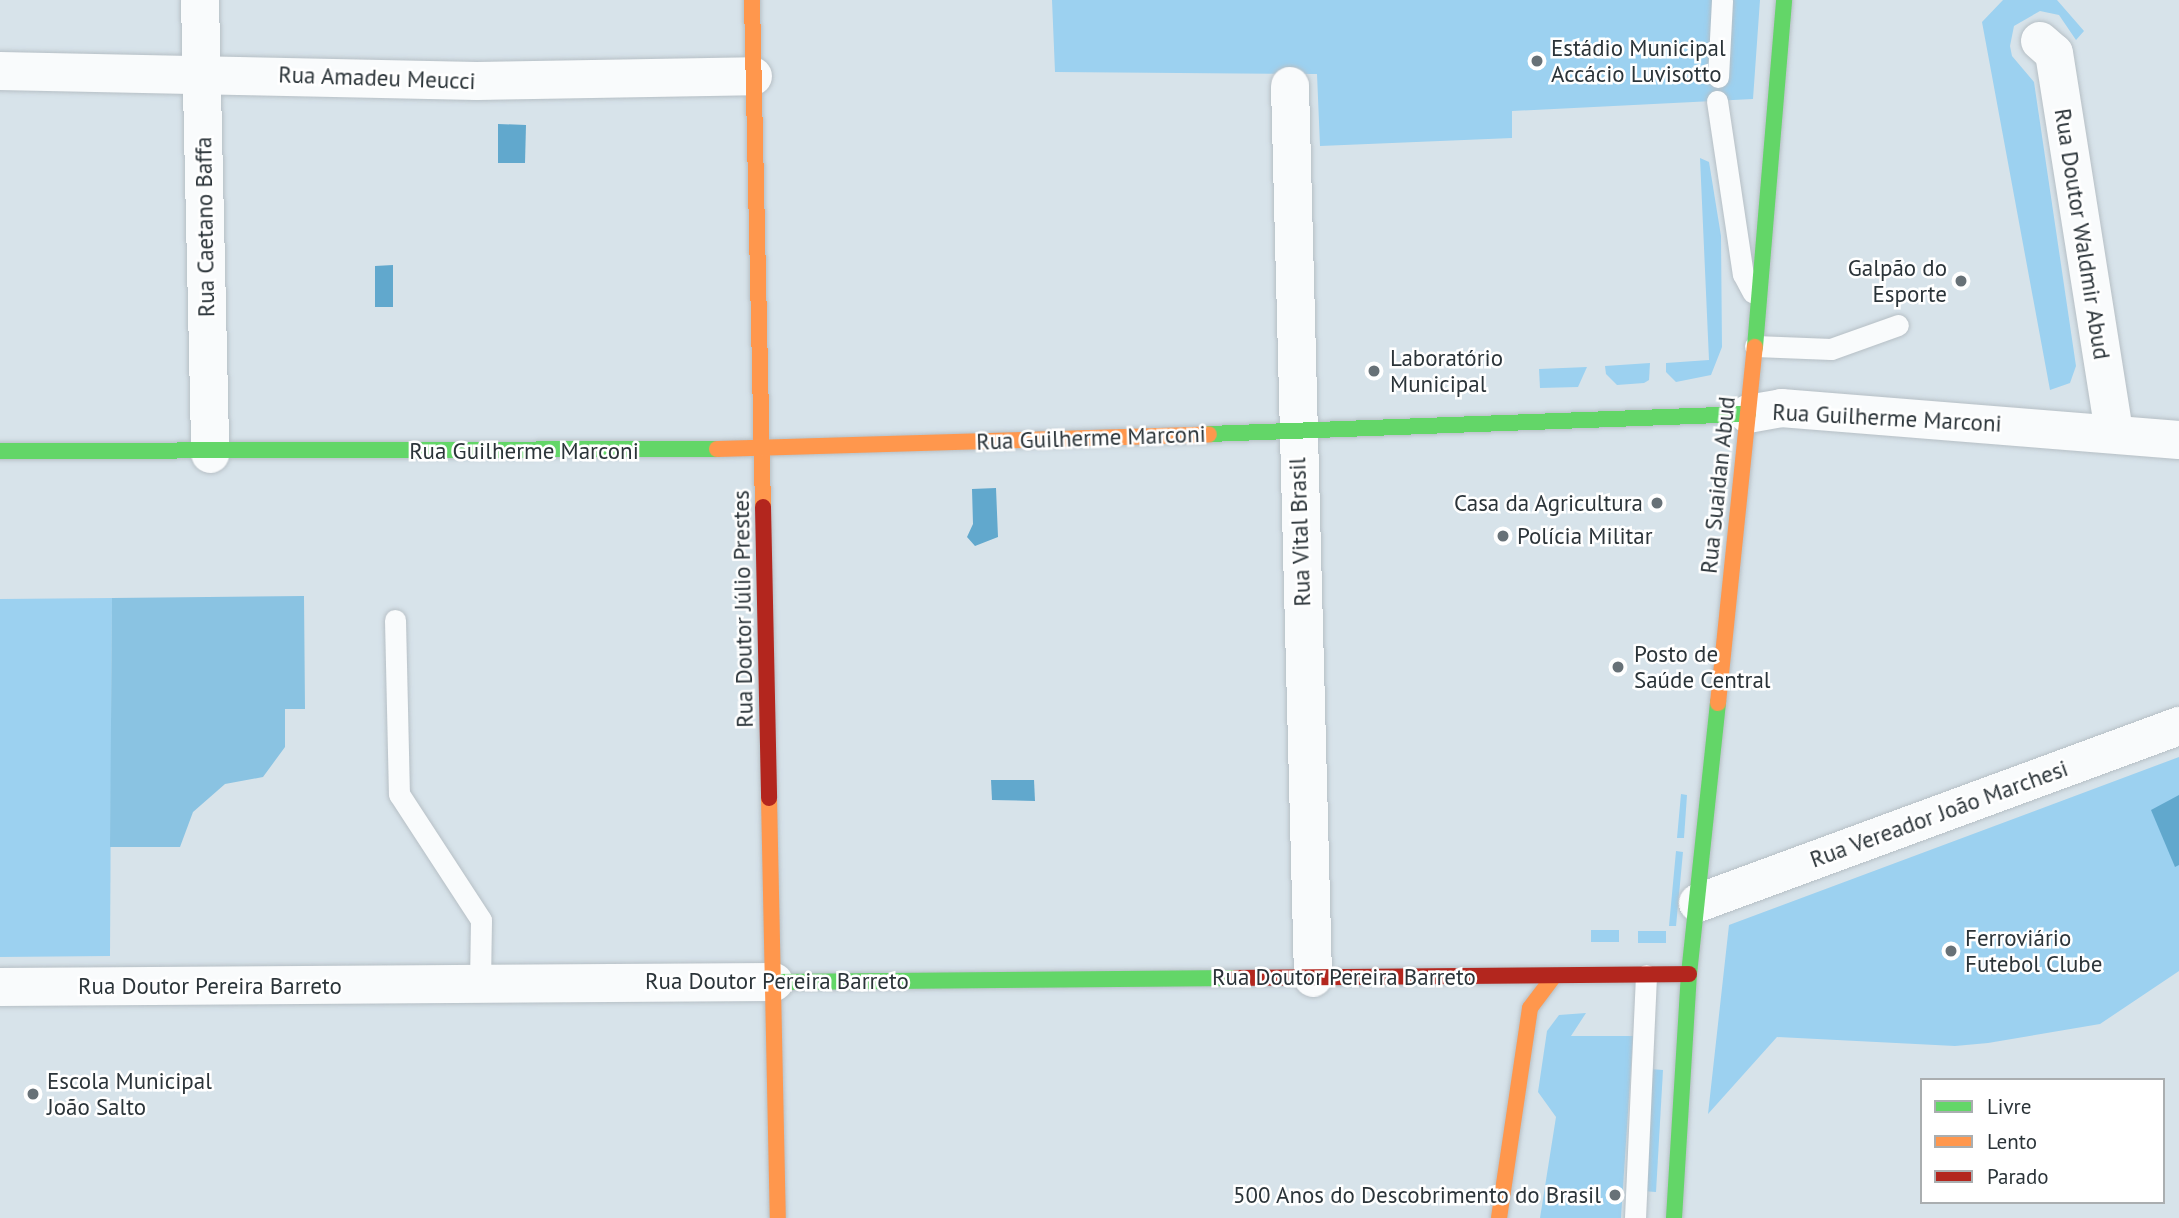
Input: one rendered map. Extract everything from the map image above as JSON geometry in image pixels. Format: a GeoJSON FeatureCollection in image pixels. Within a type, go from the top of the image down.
{"type":"FeatureCollection","features":[{"type":"Feature","properties":{"kind":"street","name":"Rua Caetano Baffa"},"geometry":{"type":"LineString","coordinates":[[200,0],[210,454]]}},
{"type":"Feature","properties":{"kind":"street","name":"Rua Doutor Júlio Prestes"},"geometry":{"type":"LineString","coordinates":[[752,0],[778,1218]]}},
{"type":"Feature","properties":{"kind":"street","name":"Rua Suaidan Abud"},"geometry":{"type":"LineString","coordinates":[[1674,1218],[1689,974],[1759,304],[1784,0]]}},
{"type":"Feature","properties":{"kind":"street","name":"Rua Doutor Waldmir Abud"},"geometry":{"type":"LineString","coordinates":[[2040,41],[2054,53],[2099,431]]}},
{"type":"Feature","properties":{"kind":"street","name":"Rua Amadeu Meucci"},"geometry":{"type":"LineString","coordinates":[[0,71],[202,73],[477,81],[754,76]]}},
{"type":"Feature","properties":{"kind":"street","name":"Rua Vital Brasil"},"geometry":{"type":"LineString","coordinates":[[1290,86],[1313,978]]}},
{"type":"Feature","properties":{"kind":"street","name":"Rua Guilherme Marconi"},"geometry":{"type":"LineString","coordinates":[[0,451],[210,454],[762,449],[1748,414],[1781,408],[2099,431],[2179,440]]}},
{"type":"Feature","properties":{"kind":"street","name":"Rua Vereador João Marchesi"},"geometry":{"type":"LineString","coordinates":[[1698,903],[2179,726]]}},
{"type":"Feature","properties":{"kind":"street","name":"Rua Doutor Pereira Barreto"},"geometry":{"type":"LineString","coordinates":[[0,987],[1689,974]]}},
{"type":"Feature","properties":{"kind":"street"},"geometry":{"type":"LineString","coordinates":[[1499,1218],[1530,1008],[1553,975]]}},
{"type":"Feature","properties":{"kind":"street"},"geometry":{"type":"LineString","coordinates":[[1505,976],[1522,990],[1530,1008]]}},
{"type":"Feature","properties":{"kind":"lane"},"geometry":{"type":"LineString","coordinates":[[1718,77],[1722,0]]}},
{"type":"Feature","properties":{"kind":"lane"},"geometry":{"type":"LineString","coordinates":[[1717,101],[1743,274],[1759,304]]}},
{"type":"Feature","properties":{"kind":"lane"},"geometry":{"type":"LineString","coordinates":[[1755,345],[1831,349],[1899,325]]}},
{"type":"Feature","properties":{"kind":"lane"},"geometry":{"type":"LineString","coordinates":[[395,620],[399,794],[481,920],[480,983]]}},
{"type":"Feature","properties":{"kind":"lane"},"geometry":{"type":"LineString","coordinates":[[1634,1218],[1646,975]]}},
{"type":"Feature","properties":{"kind":"shaded area","name":"Estádio Municipal Accácio Luvisotto"},"geometry":{"type":"Polygon","coordinates":[[[1052,0],[1760,0],[1753,99],[1512,111],[1512,138],[1320,146],[1317,74],[1055,72],[1052,0]]]}},
{"type":"Feature","properties":{"kind":"shaded area"},"geometry":{"type":"Polygon","coordinates":[[[2003,0],[2057,0],[2084,31],[2076,40],[2059,15],[2040,11],[2014,26],[2010,46],[2012,56],[2034,82],[2076,366],[2070,383],[2050,390],[1982,22],[2003,0]]]}},
{"type":"Feature","properties":{"kind":"shaded area"},"geometry":{"type":"Polygon","coordinates":[[[498,124],[526,125],[525,163],[498,163],[498,124]]]}},
{"type":"Feature","properties":{"kind":"shaded area"},"geometry":{"type":"Polygon","coordinates":[[[1700,158],[1709,162],[1721,236],[1722,347],[1711,375],[1676,382],[1666,372],[1666,363],[1709,360],[1700,158]]]}},
{"type":"Feature","properties":{"kind":"shaded area"},"geometry":{"type":"Polygon","coordinates":[[[393,265],[393,307],[375,307],[375,266],[393,265]]]}},
{"type":"Feature","properties":{"kind":"shaded area"},"geometry":{"type":"Polygon","coordinates":[[[1650,363],[1649,380],[1644,383],[1617,385],[1606,374],[1605,366],[1650,363]]]}},
{"type":"Feature","properties":{"kind":"shaded area"},"geometry":{"type":"Polygon","coordinates":[[[1587,367],[1578,387],[1540,388],[1539,369],[1587,367]]]}},
{"type":"Feature","properties":{"kind":"shaded area"},"geometry":{"type":"Polygon","coordinates":[[[996,488],[998,537],[975,546],[967,537],[973,524],[972,489],[996,488]]]}},
{"type":"Feature","properties":{"kind":"shaded area"},"geometry":{"type":"Polygon","coordinates":[[[304,596],[305,709],[285,709],[285,747],[263,777],[225,784],[193,812],[180,847],[110,847],[112,598],[304,596]]]}},
{"type":"Feature","properties":{"kind":"shaded area"},"geometry":{"type":"Polygon","coordinates":[[[112,598],[110,956],[0,957],[0,599],[112,598]]]}},
{"type":"Feature","properties":{"kind":"shaded area","name":"Ferroviário Futebol Clube"},"geometry":{"type":"Polygon","coordinates":[[[2179,757],[2179,971],[2100,1024],[1988,1043],[1955,1046],[1777,1037],[1708,1114],[1729,925],[2179,757]]]}},
{"type":"Feature","properties":{"kind":"shaded area"},"geometry":{"type":"Polygon","coordinates":[[[991,780],[1034,780],[1035,801],[992,800],[991,780]]]}},
{"type":"Feature","properties":{"kind":"shaded area"},"geometry":{"type":"Polygon","coordinates":[[[1681,794],[1687,795],[1684,838],[1677,838],[1681,794]]]}},
{"type":"Feature","properties":{"kind":"shaded area"},"geometry":{"type":"Polygon","coordinates":[[[2179,795],[2179,865],[2175,867],[2151,810],[2179,795]]]}},
{"type":"Feature","properties":{"kind":"shaded area"},"geometry":{"type":"Polygon","coordinates":[[[1676,851],[1683,852],[1676,926],[1669,926],[1676,851]]]}},
{"type":"Feature","properties":{"kind":"shaded area"},"geometry":{"type":"Polygon","coordinates":[[[1591,930],[1619,930],[1619,942],[1591,942],[1591,930]]]}},
{"type":"Feature","properties":{"kind":"shaded area"},"geometry":{"type":"Polygon","coordinates":[[[1638,931],[1666,931],[1666,943],[1638,943],[1638,931]]]}},
{"type":"Feature","properties":{"kind":"shaded area"},"geometry":{"type":"Polygon","coordinates":[[[1586,1013],[1571,1036],[1633,1036],[1621,1218],[1540,1218],[1556,1117],[1538,1092],[1547,1031],[1559,1015],[1586,1013]]]}},
{"type":"Feature","properties":{"kind":"shaded area"},"geometry":{"type":"Polygon","coordinates":[[[1650,1069],[1663,1070],[1656,1192],[1642,1191],[1650,1069]]]}},
{"type":"Feature","properties":{"kind":"traffic: fast"},"geometry":{"type":"LineString","coordinates":[[1755,347],[1784,0]]}},
{"type":"Feature","properties":{"kind":"traffic: fast"},"geometry":{"type":"LineString","coordinates":[[1209,434],[1748,414]]}},
{"type":"Feature","properties":{"kind":"traffic: fast"},"geometry":{"type":"LineString","coordinates":[[0,451],[717,449]]}},
{"type":"Feature","properties":{"kind":"traffic: fast"},"geometry":{"type":"LineString","coordinates":[[1674,1218],[1689,974],[1718,703]]}},
{"type":"Feature","properties":{"kind":"traffic: fast"},"geometry":{"type":"LineString","coordinates":[[774,982],[1236,978]]}},
{"type":"Feature","properties":{"kind":"traffic: slow"},"geometry":{"type":"LineString","coordinates":[[752,0],[763,507]]}},
{"type":"Feature","properties":{"kind":"traffic: slow"},"geometry":{"type":"LineString","coordinates":[[1718,703],[1755,347]]}},
{"type":"Feature","properties":{"kind":"traffic: slow"},"geometry":{"type":"LineString","coordinates":[[717,449],[1209,434]]}},
{"type":"Feature","properties":{"kind":"traffic: slow"},"geometry":{"type":"LineString","coordinates":[[769,798],[778,1218]]}},
{"type":"Feature","properties":{"kind":"traffic: slow"},"geometry":{"type":"LineString","coordinates":[[1499,1218],[1530,1008],[1554,976]]}},
{"type":"Feature","properties":{"kind":"traffic: jam"},"geometry":{"type":"LineString","coordinates":[[763,507],[769,798]]}},
{"type":"Feature","properties":{"kind":"traffic: jam"},"geometry":{"type":"LineString","coordinates":[[1236,978],[1689,974]]}},
{"type":"Feature","properties":{"kind":"place","name":"Estádio Municipal Accácio Luvisotto"},"geometry":{"type":"Point","coordinates":[1537,61]}},
{"type":"Feature","properties":{"kind":"place","name":"Galpão do Esporte"},"geometry":{"type":"Point","coordinates":[1961,281]}},
{"type":"Feature","properties":{"kind":"place","name":"Laboratório Municipal"},"geometry":{"type":"Point","coordinates":[1374,371]}},
{"type":"Feature","properties":{"kind":"place","name":"Casa da Agricultura"},"geometry":{"type":"Point","coordinates":[1657,503]}},
{"type":"Feature","properties":{"kind":"place","name":"Polícia Militar"},"geometry":{"type":"Point","coordinates":[1503,536]}},
{"type":"Feature","properties":{"kind":"place","name":"Posto de Saúde Central"},"geometry":{"type":"Point","coordinates":[1618,667]}},
{"type":"Feature","properties":{"kind":"place","name":"Ferroviário Futebol Clube"},"geometry":{"type":"Point","coordinates":[1951,951]}},
{"type":"Feature","properties":{"kind":"place","name":"Escola Municipal João Salto"},"geometry":{"type":"Point","coordinates":[33,1094]}},
{"type":"Feature","properties":{"kind":"place","name":"500 Anos do Descobrimento do Brasil"},"geometry":{"type":"Point","coordinates":[1615,1195]}}]}
